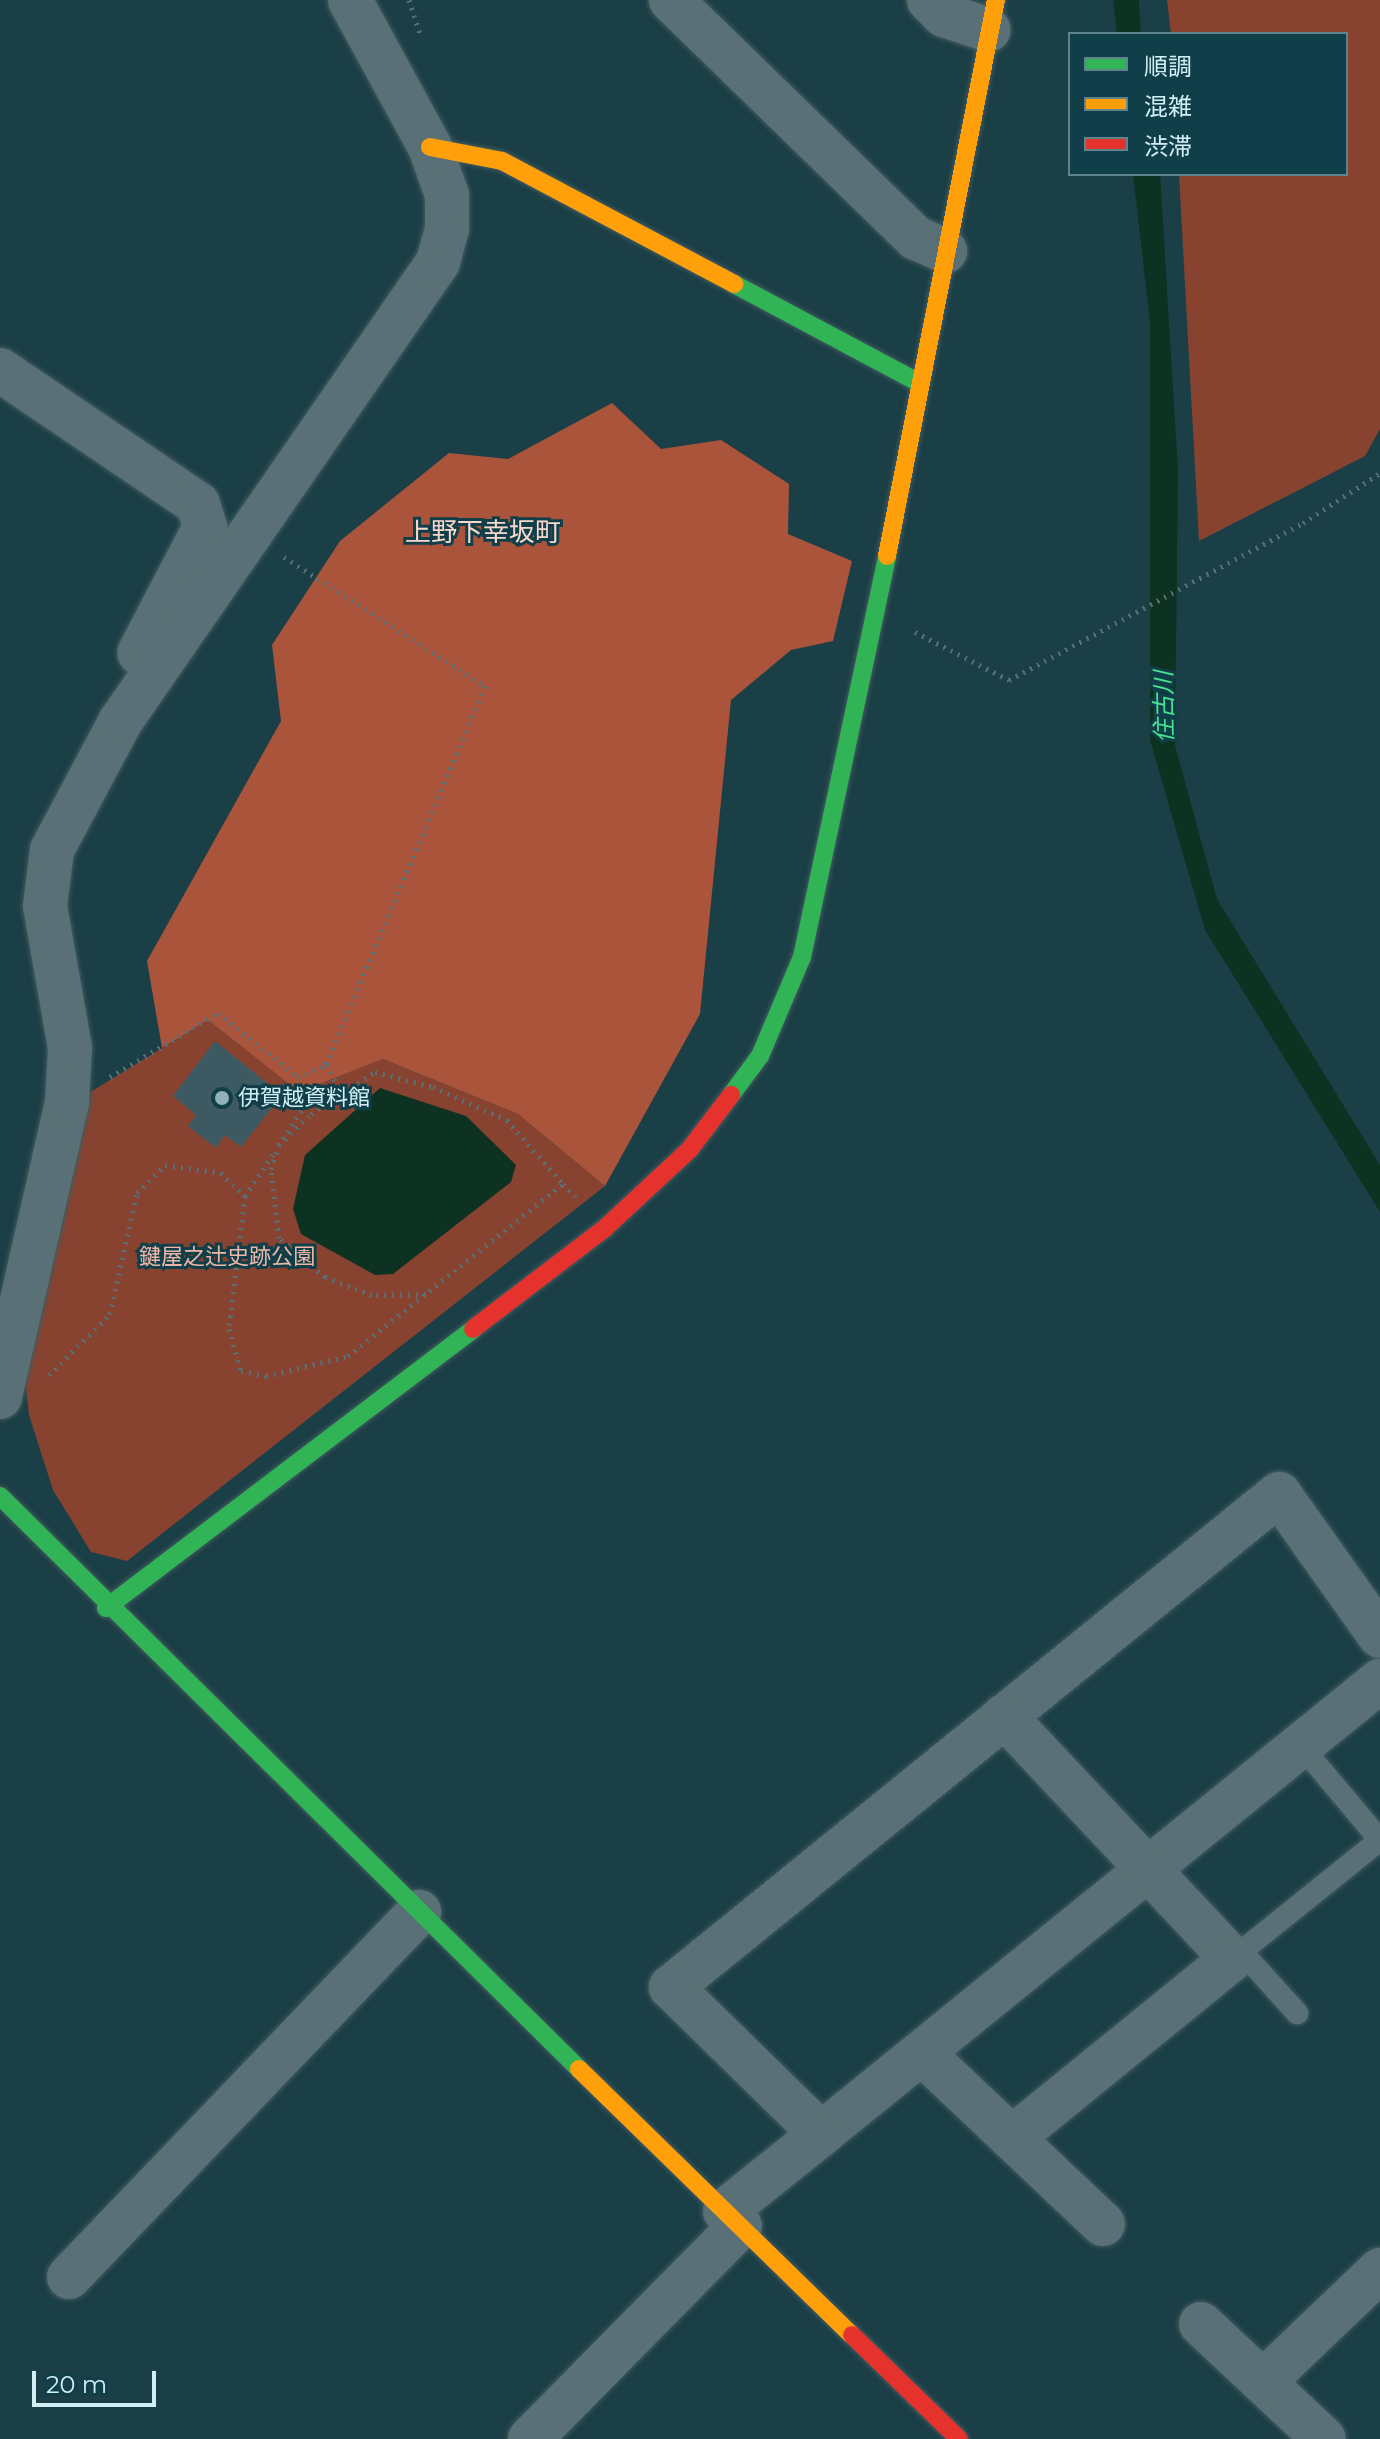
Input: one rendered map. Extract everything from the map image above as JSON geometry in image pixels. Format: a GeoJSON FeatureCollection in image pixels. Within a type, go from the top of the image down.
{"type":"FeatureCollection","features":[{"type":"Feature","properties":{"kind":"street"},"geometry":{"type":"LineString","coordinates":[[0,1397],[8,1336],[67,1102],[70,1048],[45,906],[52,850],[120,722],[438,262],[447,195],[430,147],[350,0]]}},
{"type":"Feature","properties":{"kind":"street"},"geometry":{"type":"LineString","coordinates":[[671,0],[916,238],[945,251]]}},
{"type":"Feature","properties":{"kind":"street"},"geometry":{"type":"LineString","coordinates":[[106,1608],[604,1229],[690,1149],[760,1056],[802,957],[878,613],[916,381],[993,15],[944,15],[929,0]]}},
{"type":"Feature","properties":{"kind":"street"},"geometry":{"type":"LineString","coordinates":[[430,147],[502,161],[916,381]]}},
{"type":"Feature","properties":{"kind":"street"},"geometry":{"type":"LineString","coordinates":[[0,370],[198,504],[205,527],[118,693],[120,722]]}},
{"type":"Feature","properties":{"kind":"street"},"geometry":{"type":"LineString","coordinates":[[0,1483],[0,1496],[106,1608],[959,2439]]}},
{"type":"Feature","properties":{"kind":"street"},"geometry":{"type":"LineString","coordinates":[[821,2134],[671,1987],[1279,1494],[1380,1636]]}},
{"type":"Feature","properties":{"kind":"street"},"geometry":{"type":"LineString","coordinates":[[530,2439],[732,2218],[821,2134],[1380,1681]]}},
{"type":"Feature","properties":{"kind":"street"},"geometry":{"type":"LineString","coordinates":[[1004,1716],[1148,1869],[1236,1955],[1012,2138]]}},
{"type":"Feature","properties":{"kind":"street"},"geometry":{"type":"LineString","coordinates":[[69,2277],[419,1912]]}},
{"type":"Feature","properties":{"kind":"street"},"geometry":{"type":"LineString","coordinates":[[922,2053],[1103,2224]]}},
{"type":"Feature","properties":{"kind":"street"},"geometry":{"type":"LineString","coordinates":[[1264,2381],[1380,2270]]}},
{"type":"Feature","properties":{"kind":"street"},"geometry":{"type":"LineString","coordinates":[[1201,2324],[1324,2439]]}},
{"type":"Feature","properties":{"kind":"lane"},"geometry":{"type":"LineString","coordinates":[[1297,2013],[1236,1955],[1380,1840],[1301,1746]]}},
{"type":"Feature","properties":{"kind":"path"},"geometry":{"type":"LineString","coordinates":[[878,613],[1009,680],[1303,523],[1380,473]]}},
{"type":"Feature","properties":{"kind":"path"},"geometry":{"type":"LineString","coordinates":[[67,1102],[218,1013],[298,1077],[326,1065],[485,686],[249,535]]}},
{"type":"Feature","properties":{"kind":"path"},"geometry":{"type":"LineString","coordinates":[[326,1065],[342,1093]]}},
{"type":"Feature","properties":{"kind":"path"},"geometry":{"type":"LineString","coordinates":[[427,1294],[372,1295],[325,1277],[279,1238],[269,1193],[279,1145],[342,1093],[375,1072],[477,1103],[507,1120],[604,1229]]}},
{"type":"Feature","properties":{"kind":"path"},"geometry":{"type":"LineString","coordinates":[[305,1104],[245,1196],[229,1329],[241,1371],[266,1376],[348,1356],[563,1184]]}},
{"type":"Feature","properties":{"kind":"path"},"geometry":{"type":"LineString","coordinates":[[44,1380],[110,1314],[137,1193],[165,1165],[221,1173],[245,1196]]}},
{"type":"Feature","properties":{"kind":"green space"},"geometry":{"type":"Polygon","coordinates":[[[1167,0],[1380,0],[1380,429],[1365,456],[1199,541],[1179,176],[1348,176],[1348,32],[1171,32],[1167,0]]]}},
{"type":"Feature","properties":{"kind":"green space","name":"鍵屋之辻史跡公園"},"geometry":{"type":"Polygon","coordinates":[[[208,1020],[299,1092],[383,1059],[518,1114],[605,1186],[127,1561],[91,1552],[53,1490],[29,1415],[21,1347],[84,1096],[208,1020]]]}},
{"type":"Feature","properties":{"kind":"shaded area"},"geometry":{"type":"Polygon","coordinates":[[[612,403],[661,449],[721,440],[789,484],[788,534],[852,561],[833,641],[791,650],[731,700],[700,1014],[605,1186],[518,1114],[383,1059],[299,1092],[208,1020],[162,1048],[147,961],[281,721],[272,645],[340,541],[449,453],[508,459],[612,403]]]}},
{"type":"Feature","properties":{"kind":"water"},"geometry":{"type":"Polygon","coordinates":[[[1113,0],[1139,0],[1141,32],[1117,32],[1113,0]]]}},
{"type":"Feature","properties":{"kind":"water","name":"住古川"},"geometry":{"type":"Polygon","coordinates":[[[1133,176],[1160,176],[1178,470],[1175,745],[1217,899],[1380,1165],[1380,1212],[1205,930],[1150,740],[1150,322],[1133,176]]]}},
{"type":"Feature","properties":{"kind":"water"},"geometry":{"type":"Polygon","coordinates":[[[380,1088],[466,1116],[516,1165],[511,1182],[393,1274],[375,1275],[301,1234],[293,1209],[305,1155],[380,1088]]]}},
{"type":"Feature","properties":{"kind":"building"},"geometry":{"type":"Polygon","coordinates":[[[215,1041],[282,1095],[241,1147],[225,1135],[216,1148],[188,1126],[196,1115],[173,1096],[215,1041]]]}},
{"type":"Feature","properties":{"kind":"traffic: fast"},"geometry":{"type":"LineString","coordinates":[[734,284],[916,381]]}},
{"type":"Feature","properties":{"kind":"traffic: fast"},"geometry":{"type":"LineString","coordinates":[[731,1095],[760,1056],[802,957],[887,556]]}},
{"type":"Feature","properties":{"kind":"traffic: fast"},"geometry":{"type":"LineString","coordinates":[[106,1608],[473,1329]]}},
{"type":"Feature","properties":{"kind":"traffic: fast"},"geometry":{"type":"LineString","coordinates":[[0,1496],[579,2069]]}},
{"type":"Feature","properties":{"kind":"traffic: slow"},"geometry":{"type":"LineString","coordinates":[[887,556],[996,0]]}},
{"type":"Feature","properties":{"kind":"traffic: slow"},"geometry":{"type":"LineString","coordinates":[[430,147],[502,161],[734,284]]}},
{"type":"Feature","properties":{"kind":"traffic: slow"},"geometry":{"type":"LineString","coordinates":[[579,2069],[852,2335]]}},
{"type":"Feature","properties":{"kind":"traffic: jam"},"geometry":{"type":"LineString","coordinates":[[473,1329],[604,1229],[690,1149],[731,1095]]}},
{"type":"Feature","properties":{"kind":"traffic: jam"},"geometry":{"type":"LineString","coordinates":[[852,2335],[959,2439]]}},
{"type":"Feature","properties":{"kind":"place","name":"伊賀越資料館"},"geometry":{"type":"Point","coordinates":[222,1098]}},
{"type":"Feature","properties":{"kind":"district","name":"上野下幸坂町"},"geometry":{"type":"Point","coordinates":[483,533]}}]}
